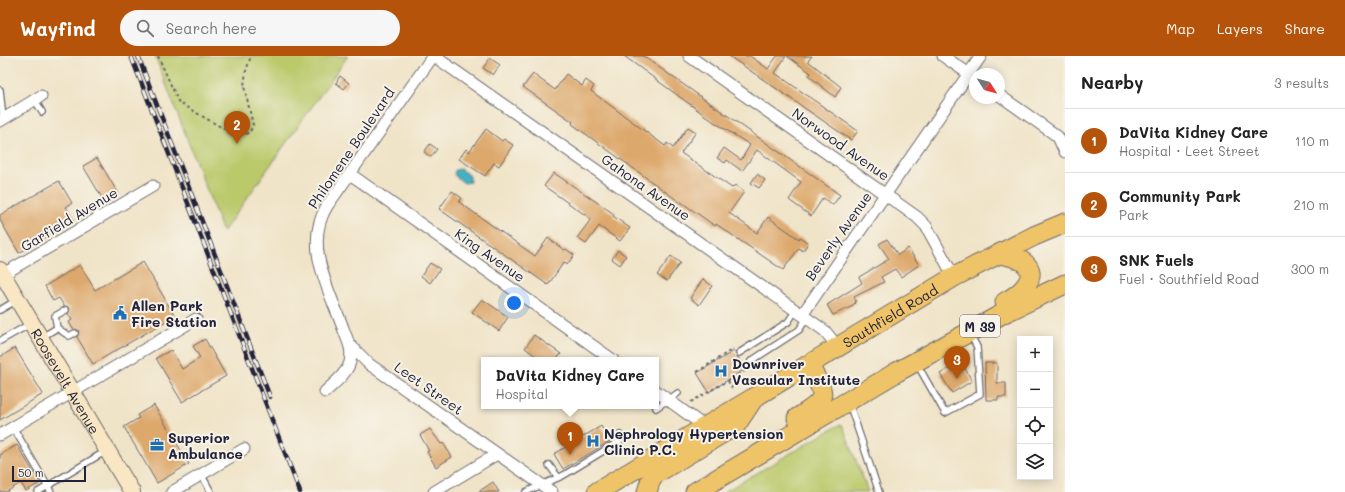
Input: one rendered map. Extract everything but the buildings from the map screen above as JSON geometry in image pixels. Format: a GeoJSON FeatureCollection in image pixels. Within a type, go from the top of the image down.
{"type":"FeatureCollection","features":[{"type":"Feature","properties":{"kind":"highway","name":"Southfield Road"},"geometry":{"type":"LineString","coordinates":[[597,492],[704,426],[754,399],[808,366],[837,346],[954,277],[1034,236],[1065,223]]}},
{"type":"Feature","properties":{"kind":"highway"},"geometry":{"type":"LineString","coordinates":[[897,372],[913,357],[945,335],[1012,298],[1025,288],[1030,279],[1027,265],[1021,259],[1014,256],[999,254]]}},
{"type":"Feature","properties":{"kind":"highway","name":"M 39"},"geometry":{"type":"LineString","coordinates":[[693,492],[897,372],[969,332],[1065,284]]}},
{"type":"Feature","properties":{"kind":"highway"},"geometry":{"type":"LineString","coordinates":[[693,492],[715,468],[818,405],[822,397],[822,389],[808,366]]}},
{"type":"Feature","properties":{"kind":"highway"},"geometry":{"type":"LineString","coordinates":[[647,492],[650,482],[655,474],[736,425],[754,399]]}},
{"type":"Feature","properties":{"kind":"main road","name":"Roosevelt Avenue"},"geometry":{"type":"LineString","coordinates":[[1,273],[74,392],[132,492]]}},
{"type":"Feature","properties":{"kind":"street","name":"Philomene Boulevard"},"geometry":{"type":"LineString","coordinates":[[325,392],[342,376],[350,364],[351,346],[319,259],[316,240],[317,227],[322,214],[433,56]]}},
{"type":"Feature","properties":{"kind":"street","name":"Gahona Avenue"},"geometry":{"type":"LineString","coordinates":[[433,56],[825,331],[837,346]]}},
{"type":"Feature","properties":{"kind":"street","name":"Norwood Avenue"},"geometry":{"type":"LineString","coordinates":[[689,56],[886,194],[923,222],[954,277]]}},
{"type":"Feature","properties":{"kind":"street"},"geometry":{"type":"LineString","coordinates":[[943,56],[969,74]]}},
{"type":"Feature","properties":{"kind":"street","name":"Beverly Avenue"},"geometry":{"type":"LineString","coordinates":[[976,68],[981,56]]}},
{"type":"Feature","properties":{"kind":"street","name":"Beverly Avenue"},"geometry":{"type":"LineString","coordinates":[[802,315],[886,194],[969,80]]}},
{"type":"Feature","properties":{"kind":"street"},"geometry":{"type":"LineString","coordinates":[[1,120],[38,98]]}},
{"type":"Feature","properties":{"kind":"street"},"geometry":{"type":"LineString","coordinates":[[1005,99],[1058,137],[1065,152]]}},
{"type":"Feature","properties":{"kind":"street","name":"King Avenue"},"geometry":{"type":"LineString","coordinates":[[350,174],[609,357]]}},
{"type":"Feature","properties":{"kind":"street","name":"Garfield Avenue"},"geometry":{"type":"LineString","coordinates":[[1,273],[153,186]]}},
{"type":"Feature","properties":{"kind":"street"},"geometry":{"type":"LineString","coordinates":[[0,435],[196,319]]}},
{"type":"Feature","properties":{"kind":"street","name":"Leet Street"},"geometry":{"type":"LineString","coordinates":[[351,346],[369,364],[552,492]]}},
{"type":"Feature","properties":{"kind":"street"},"geometry":{"type":"LineString","coordinates":[[659,393],[704,426]]}},
{"type":"Feature","properties":{"kind":"street"},"geometry":{"type":"LineString","coordinates":[[172,492],[244,449]]}},
{"type":"Feature","properties":{"kind":"street"},"geometry":{"type":"LineString","coordinates":[[434,492],[497,454]]}},
{"type":"Feature","properties":{"kind":"lane"},"geometry":{"type":"LineString","coordinates":[[0,90],[1,120]]}},
{"type":"Feature","properties":{"kind":"lane"},"geometry":{"type":"LineString","coordinates":[[38,98],[42,112]]}},
{"type":"Feature","properties":{"kind":"lane"},"geometry":{"type":"LineString","coordinates":[[93,208],[99,218]]}},
{"type":"Feature","properties":{"kind":"lane"},"geometry":{"type":"LineString","coordinates":[[1,309],[18,300]]}},
{"type":"Feature","properties":{"kind":"lane"},"geometry":{"type":"LineString","coordinates":[[66,310],[55,316],[58,328],[69,336],[75,333]]}},
{"type":"Feature","properties":{"kind":"lane"},"geometry":{"type":"LineString","coordinates":[[738,355],[788,322],[802,315]]}},
{"type":"Feature","properties":{"kind":"lane"},"geometry":{"type":"LineString","coordinates":[[751,361],[799,330],[802,315]]}},
{"type":"Feature","properties":{"kind":"lane"},"geometry":{"type":"LineString","coordinates":[[0,341],[32,323]]}},
{"type":"Feature","properties":{"kind":"lane"},"geometry":{"type":"LineString","coordinates":[[41,338],[58,328]]}},
{"type":"Feature","properties":{"kind":"lane"},"geometry":{"type":"LineString","coordinates":[[916,362],[945,413],[980,394],[977,347],[969,332]]}},
{"type":"Feature","properties":{"kind":"lane"},"geometry":{"type":"LineString","coordinates":[[659,406],[678,393]]}},
{"type":"Feature","properties":{"kind":"lane"},"geometry":{"type":"LineString","coordinates":[[848,402],[879,492]]}},
{"type":"Feature","properties":{"kind":"lane"},"geometry":{"type":"LineString","coordinates":[[13,427],[51,492]]}},
{"type":"Feature","properties":{"kind":"lane"},"geometry":{"type":"LineString","coordinates":[[526,492],[540,484],[558,477],[622,439],[620,435]]}},
{"type":"Feature","properties":{"kind":"lane"},"geometry":{"type":"LineString","coordinates":[[38,492],[108,450]]}},
{"type":"Feature","properties":{"kind":"lane"},"geometry":{"type":"LineString","coordinates":[[549,465],[558,477]]}},
{"type":"Feature","properties":{"kind":"lane"},"geometry":{"type":"LineString","coordinates":[[201,474],[211,492]]}},
{"type":"Feature","properties":{"kind":"path"},"geometry":{"type":"LineString","coordinates":[[158,56],[179,103],[221,126],[244,135],[250,132],[254,125],[244,86],[246,71],[251,56]]}},
{"type":"Feature","properties":{"kind":"path"},"geometry":{"type":"LineString","coordinates":[[690,402],[746,370],[733,348],[697,372]]}},
{"type":"Feature","properties":{"kind":"path"},"geometry":{"type":"LineString","coordinates":[[728,381],[732,388]]}},
{"type":"Feature","properties":{"kind":"green space"},"geometry":{"type":"Polygon","coordinates":[[[155,56],[348,56],[223,232],[155,56]]]}},
{"type":"Feature","properties":{"kind":"green space"},"geometry":{"type":"Polygon","coordinates":[[[839,425],[843,426],[868,492],[724,492],[839,425]]]}},
{"type":"Feature","properties":{"kind":"water"},"geometry":{"type":"Polygon","coordinates":[[[460,169],[470,176],[470,182],[464,183],[454,175],[455,170],[460,169]]]}},
{"type":"Feature","properties":{"kind":"railway"},"geometry":{"type":"LineString","coordinates":[[131,56],[300,492]]}},
{"type":"Feature","properties":{"kind":"railway"},"geometry":{"type":"LineString","coordinates":[[138,56],[270,397]]}},
{"type":"Feature","properties":{"kind":"place","name":"Community Park"},"geometry":{"type":"Point","coordinates":[237,144]}},
{"type":"Feature","properties":{"kind":"place","name":"Allen Park Fire Station"},"geometry":{"type":"Point","coordinates":[120,313]}},
{"type":"Feature","properties":{"kind":"place","name":"Downriver Vascular Institute"},"geometry":{"type":"Point","coordinates":[721,371]}},
{"type":"Feature","properties":{"kind":"place","name":"SNK Fuels"},"geometry":{"type":"Point","coordinates":[957,379]}},
{"type":"Feature","properties":{"kind":"place","name":"Nephrology Hypertension Clinic P.C."},"geometry":{"type":"Point","coordinates":[593,441]}},
{"type":"Feature","properties":{"kind":"place","name":"Superior Ambulance"},"geometry":{"type":"Point","coordinates":[157,445]}},
{"type":"Feature","properties":{"kind":"place","name":"DaVita Kidney Care"},"geometry":{"type":"Point","coordinates":[570,455]}}]}
